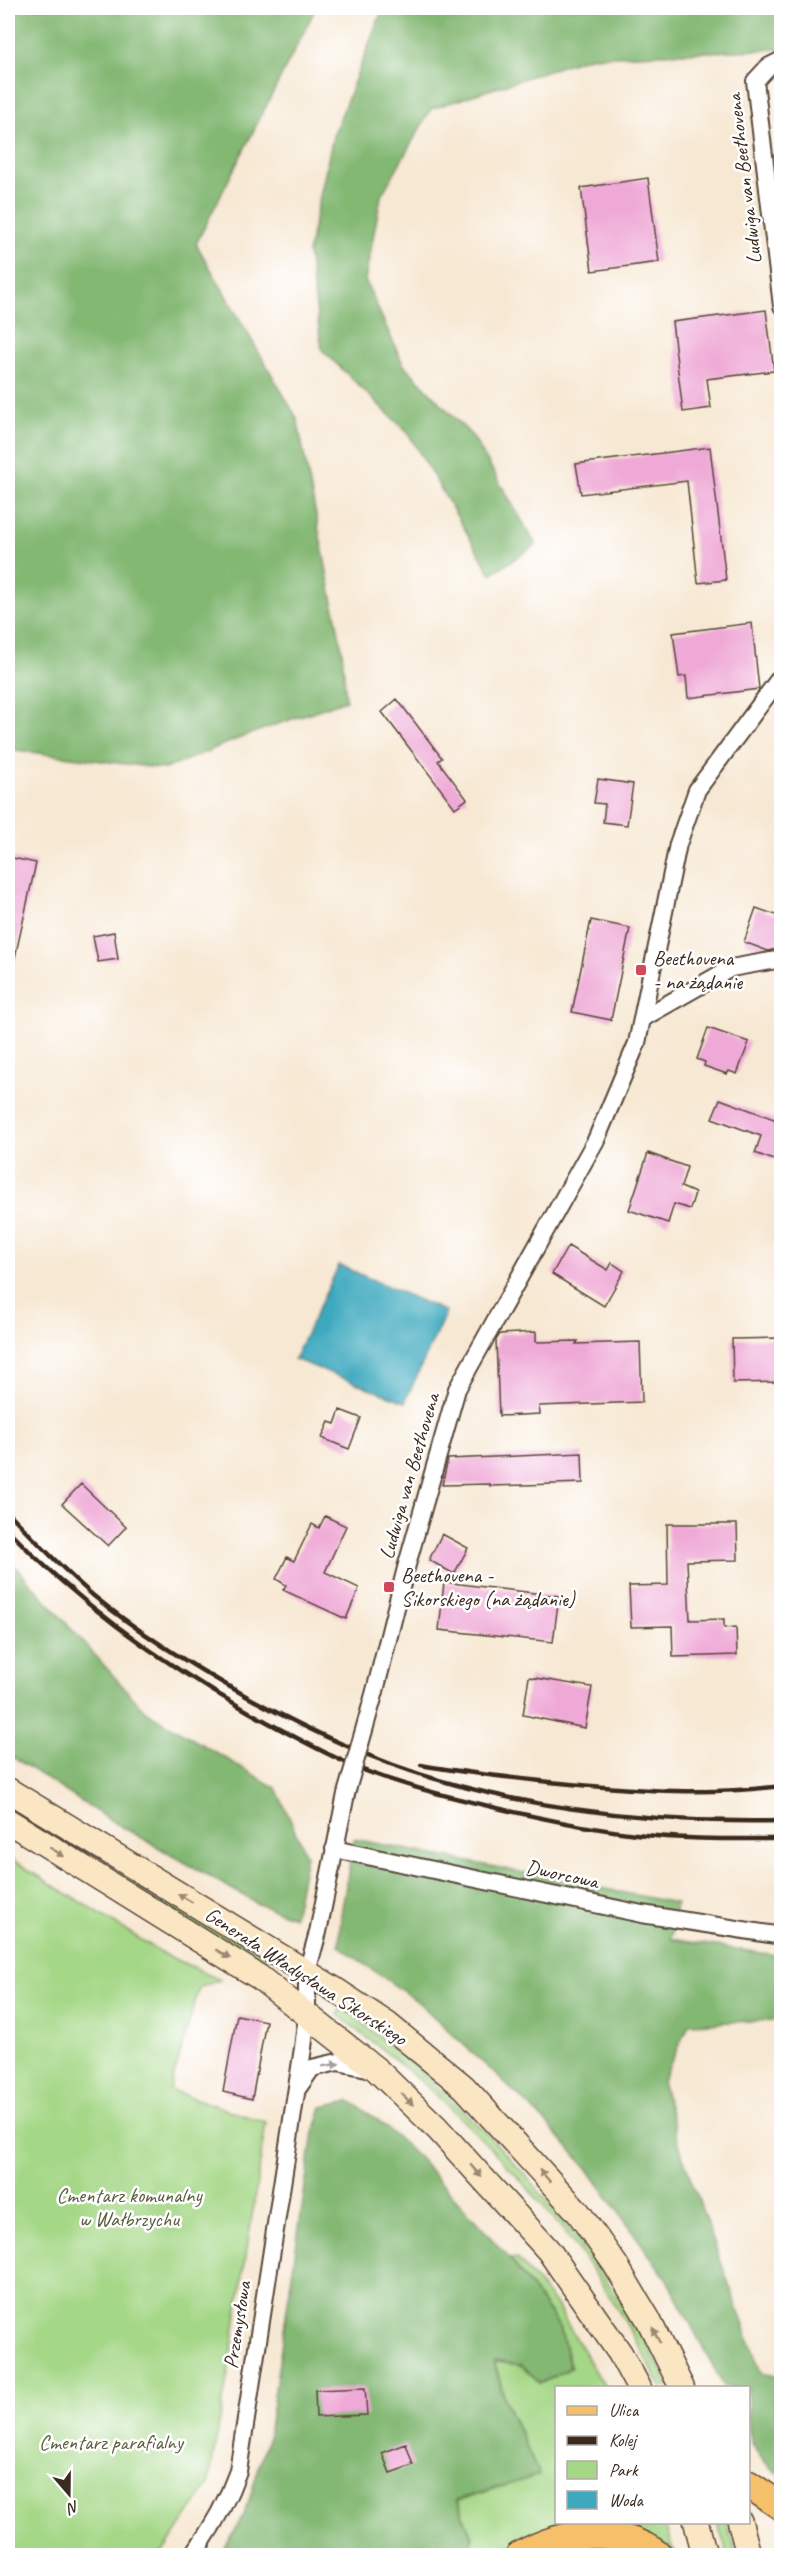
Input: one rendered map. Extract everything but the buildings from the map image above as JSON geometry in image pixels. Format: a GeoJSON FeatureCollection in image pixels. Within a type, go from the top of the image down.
{"type":"FeatureCollection","features":[{"type":"Feature","properties":{"kind":"main road","name":"Generała Władysława Sikorskiego"},"geometry":{"type":"LineString","coordinates":[[8,1790],[307,1972],[387,2024],[464,2087],[578,2212],[615,2264],[648,2319],[681,2386]]}},
{"type":"Feature","properties":{"kind":"main road","name":"Generała Władysława Sikorskiego"},"geometry":{"type":"LineString","coordinates":[[8,1821],[259,1977],[377,2070],[437,2128],[549,2251],[620,2353],[638,2386]]}},
{"type":"Feature","properties":{"kind":"main road"},"geometry":{"type":"LineString","coordinates":[[750,2485],[782,2507]]}},
{"type":"Feature","properties":{"kind":"main road"},"geometry":{"type":"LineString","coordinates":[[696,2524],[705,2556]]}},
{"type":"Feature","properties":{"kind":"main road"},"geometry":{"type":"LineString","coordinates":[[740,2524],[749,2556]]}},
{"type":"Feature","properties":{"kind":"main road"},"geometry":{"type":"LineString","coordinates":[[519,2556],[563,2537],[584,2534],[607,2535],[627,2540],[649,2548],[660,2556]]}},
{"type":"Feature","properties":{"kind":"street","name":"Ludwiga van Beethovena"},"geometry":{"type":"LineString","coordinates":[[782,60],[768,67],[755,81],[782,306]]}},
{"type":"Feature","properties":{"kind":"street","name":"Ludwiga van Beethovena"},"geometry":{"type":"LineString","coordinates":[[307,2015],[307,1972],[346,1794],[406,1568],[457,1389],[596,1140],[637,1043],[678,843],[697,790],[782,675]]}},
{"type":"Feature","properties":{"kind":"street"},"geometry":{"type":"LineString","coordinates":[[643,1018],[731,968],[782,959]]}},
{"type":"Feature","properties":{"kind":"street","name":"Dworcowa"},"geometry":{"type":"LineString","coordinates":[[334,1849],[642,1914],[782,1936]]}},
{"type":"Feature","properties":{"kind":"street","name":"Przemysłowa"},"geometry":{"type":"LineString","coordinates":[[192,2556],[230,2494],[238,2471],[307,2015]]}},
{"type":"Feature","properties":{"kind":"street","name":"Przemysłowa"},"geometry":{"type":"LineString","coordinates":[[296,2091],[312,2068],[338,2062],[377,2070]]}},
{"type":"Feature","properties":{"kind":"green space"},"geometry":{"type":"Polygon","coordinates":[[[8,8],[316,8],[196,244],[297,418],[342,649],[346,700],[247,735],[165,769],[8,749],[8,8]]]}},
{"type":"Feature","properties":{"kind":"green space"},"geometry":{"type":"Polygon","coordinates":[[[383,8],[781,8],[781,49],[589,57],[431,109],[381,196],[365,280],[403,364],[473,437],[536,545],[491,574],[408,433],[322,350],[308,252],[333,136],[383,8]]]}},
{"type":"Feature","properties":{"kind":"green space"},"geometry":{"type":"Polygon","coordinates":[[[8,1558],[145,1711],[276,1788],[306,1855],[294,1917],[258,1904],[105,1817],[8,1754],[8,1558]]]}},
{"type":"Feature","properties":{"kind":"green space"},"geometry":{"type":"Polygon","coordinates":[[[8,1798],[268,1957],[261,1965],[8,1810],[8,1798]]]}},
{"type":"Feature","properties":{"kind":"green space"},"geometry":{"type":"Polygon","coordinates":[[[354,1839],[676,1903],[671,1939],[781,1956],[781,2022],[775,2020],[689,2024],[662,2081],[682,2154],[761,2373],[781,2377],[781,2476],[769,2466],[754,2447],[750,2432],[750,2386],[723,2386],[666,2278],[587,2168],[540,2116],[418,2002],[339,1946],[341,1914],[354,1839]]]}},
{"type":"Feature","properties":{"kind":"green space","name":"Cmentarz komunalny w Wałbrzychu"},"geometry":{"type":"Polygon","coordinates":[[[8,1857],[164,1954],[220,1980],[199,1988],[170,2090],[266,2123],[228,2374],[208,2486],[161,2555],[8,2555],[8,1857]]]}},
{"type":"Feature","properties":{"kind":"green space"},"geometry":{"type":"Polygon","coordinates":[[[344,2009],[442,2091],[529,2179],[604,2277],[638,2330],[669,2386],[660,2386],[625,2321],[595,2274],[548,2211],[488,2145],[424,2084],[338,2015],[339,2011],[344,2009]]]}},
{"type":"Feature","properties":{"kind":"green space"},"geometry":{"type":"Polygon","coordinates":[[[350,2101],[377,2119],[416,2155],[510,2259],[560,2328],[570,2368],[540,2383],[521,2365],[494,2361],[504,2399],[539,2475],[456,2500],[472,2538],[465,2555],[220,2556],[245,2514],[268,2436],[312,2140],[322,2107],[350,2101]]]}},
{"type":"Feature","properties":{"kind":"green space"},"geometry":{"type":"Polygon","coordinates":[[[517,2258],[556,2305],[604,2386],[555,2386],[555,2524],[664,2524],[674,2552],[666,2545],[511,2548],[501,2555],[465,2555],[473,2538],[457,2501],[539,2475],[505,2399],[495,2362],[520,2365],[540,2384],[571,2368],[560,2327],[511,2259],[517,2258]]]}},
{"type":"Feature","properties":{"kind":"green space"},"geometry":{"type":"Polygon","coordinates":[[[717,2524],[726,2524],[737,2555],[728,2555],[717,2524]]]}},
{"type":"Feature","properties":{"kind":"green space"},"geometry":{"type":"Polygon","coordinates":[[[591,2544],[642,2556],[544,2556],[591,2544]]]}},
{"type":"Feature","properties":{"kind":"water"},"geometry":{"type":"Polygon","coordinates":[[[339,1265],[446,1312],[405,1402],[294,1359],[339,1265]]]}},
{"type":"Feature","properties":{"kind":"railway"},"geometry":{"type":"LineString","coordinates":[[8,1512],[50,1556],[84,1587],[113,1611],[169,1650],[207,1674],[291,1720],[368,1755],[466,1788],[571,1809],[678,1819],[782,1821]]}},
{"type":"Feature","properties":{"kind":"railway"},"geometry":{"type":"LineString","coordinates":[[8,1530],[63,1582],[121,1630],[152,1652],[249,1712],[317,1749],[358,1768],[446,1796],[596,1828],[672,1837],[782,1839]]}},
{"type":"Feature","properties":{"kind":"railway"},"geometry":{"type":"LineString","coordinates":[[421,1765],[514,1778],[650,1790],[703,1791],[782,1786]]}},
{"type":"Feature","properties":{"kind":"place","name":"Beethovena - na żądanie"},"geometry":{"type":"Point","coordinates":[641,970]}},
{"type":"Feature","properties":{"kind":"place","name":"Beethovena - Sikorskiego (na żądanie)"},"geometry":{"type":"Point","coordinates":[389,1587]}},
{"type":"Feature","properties":{"kind":"park label","name":"Cmentarz parafialny"},"geometry":{"type":"Point","coordinates":[111,2442]}}]}
